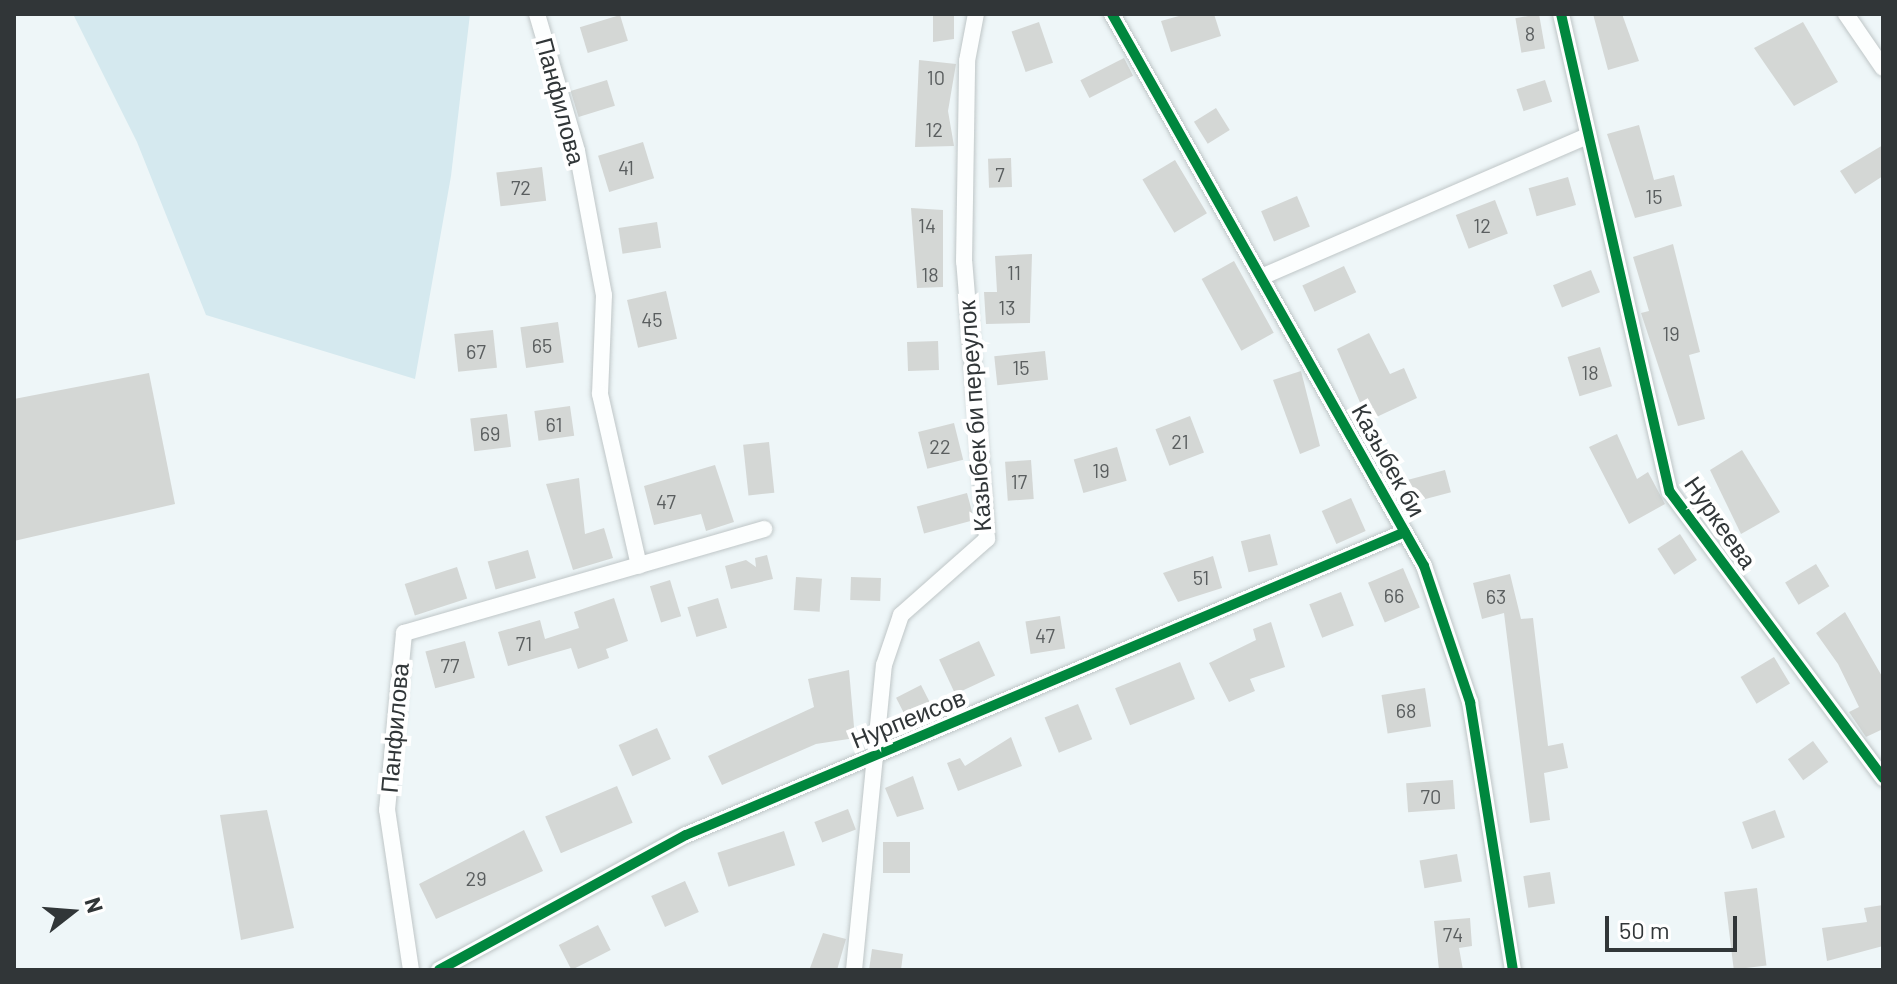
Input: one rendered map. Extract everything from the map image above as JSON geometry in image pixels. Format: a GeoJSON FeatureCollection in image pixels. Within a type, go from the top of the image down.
{"type":"FeatureCollection","features":[{"type":"Feature","properties":{"kind":"street","name":"Панфилова"},"geometry":{"type":"LineString","coordinates":[[537,14],[577,151],[604,295],[600,394],[639,566]]}},
{"type":"Feature","properties":{"kind":"street","name":"Казыбек би переулок"},"geometry":{"type":"LineString","coordinates":[[854,970],[884,665],[901,615],[987,539],[964,262],[967,61],[976,14]]}},
{"type":"Feature","properties":{"kind":"street","name":"Казыбек би"},"geometry":{"type":"LineString","coordinates":[[1112,14],[1266,275],[1405,532],[1470,702],[1513,970]]}},
{"type":"Feature","properties":{"kind":"street","name":"Нуркеева"},"geometry":{"type":"LineString","coordinates":[[1561,14],[1670,492],[1883,778]]}},
{"type":"Feature","properties":{"kind":"street"},"geometry":{"type":"LineString","coordinates":[[1846,14],[1883,68]]}},
{"type":"Feature","properties":{"kind":"street"},"geometry":{"type":"LineString","coordinates":[[1266,275],[1587,136]]}},
{"type":"Feature","properties":{"kind":"street","name":"Панфилова"},"geometry":{"type":"LineString","coordinates":[[411,970],[387,810],[404,633],[764,529]]}},
{"type":"Feature","properties":{"kind":"street","name":"Нурпеисов"},"geometry":{"type":"LineString","coordinates":[[439,970],[686,835],[875,752],[1169,637],[1405,532]]}},
{"type":"Feature","properties":{"kind":"shaded area"},"geometry":{"type":"Polygon","coordinates":[[[73,14],[470,14],[451,176],[415,379],[206,315],[137,142],[73,14]]]}},
{"type":"Feature","properties":{"kind":"building"},"geometry":{"type":"Polygon","coordinates":[[[954,14],[954,39],[933,42],[933,15],[954,14]]]}},
{"type":"Feature","properties":{"kind":"building"},"geometry":{"type":"Polygon","coordinates":[[[1186,14],[1214,14],[1221,36],[1171,52],[1161,21],[1186,14]]]}},
{"type":"Feature","properties":{"kind":"building"},"geometry":{"type":"Polygon","coordinates":[[[1539,14],[1545,48],[1521,53],[1515,18],[1539,14]]]}},
{"type":"Feature","properties":{"kind":"building"},"geometry":{"type":"Polygon","coordinates":[[[1593,14],[1622,14],[1639,61],[1608,70],[1593,14]]]}},
{"type":"Feature","properties":{"kind":"building"},"geometry":{"type":"Polygon","coordinates":[[[620,15],[628,41],[588,53],[580,27],[620,15]]]}},
{"type":"Feature","properties":{"kind":"building"},"geometry":{"type":"Polygon","coordinates":[[[1039,22],[1053,63],[1026,72],[1012,31],[1039,22]]]}},
{"type":"Feature","properties":{"kind":"building"},"geometry":{"type":"Polygon","coordinates":[[[1803,22],[1838,82],[1794,106],[1754,48],[1803,22]]]}},
{"type":"Feature","properties":{"kind":"building"},"geometry":{"type":"Polygon","coordinates":[[[1124,58],[1133,76],[1089,98],[1080,80],[1124,58]]]}},
{"type":"Feature","properties":{"kind":"building"},"geometry":{"type":"Polygon","coordinates":[[[919,60],[956,64],[948,111],[954,146],[915,147],[919,60]]]}},
{"type":"Feature","properties":{"kind":"building"},"geometry":{"type":"Polygon","coordinates":[[[607,80],[615,106],[579,117],[571,91],[607,80]]]}},
{"type":"Feature","properties":{"kind":"building"},"geometry":{"type":"Polygon","coordinates":[[[1545,80],[1552,102],[1524,111],[1516,89],[1545,80]]]}},
{"type":"Feature","properties":{"kind":"building"},"geometry":{"type":"Polygon","coordinates":[[[1216,108],[1230,130],[1208,144],[1194,122],[1216,108]]]}},
{"type":"Feature","properties":{"kind":"building"},"geometry":{"type":"Polygon","coordinates":[[[1639,125],[1654,180],[1674,175],[1682,206],[1635,218],[1607,134],[1639,125]]]}},
{"type":"Feature","properties":{"kind":"building"},"geometry":{"type":"Polygon","coordinates":[[[643,142],[654,178],[609,192],[598,156],[643,142]]]}},
{"type":"Feature","properties":{"kind":"building"},"geometry":{"type":"Polygon","coordinates":[[[1883,145],[1883,176],[1855,194],[1840,171],[1883,145]]]}},
{"type":"Feature","properties":{"kind":"building"},"geometry":{"type":"Polygon","coordinates":[[[1011,158],[1012,187],[989,188],[988,159],[1011,158]]]}},
{"type":"Feature","properties":{"kind":"building"},"geometry":{"type":"Polygon","coordinates":[[[1175,160],[1207,213],[1174,233],[1142,180],[1175,160]]]}},
{"type":"Feature","properties":{"kind":"building"},"geometry":{"type":"Polygon","coordinates":[[[542,167],[546,201],[500,206],[496,173],[542,167]]]}},
{"type":"Feature","properties":{"kind":"building"},"geometry":{"type":"Polygon","coordinates":[[[1568,177],[1576,205],[1537,216],[1529,188],[1568,177]]]}},
{"type":"Feature","properties":{"kind":"building"},"geometry":{"type":"Polygon","coordinates":[[[1297,196],[1310,226],[1274,242],[1261,211],[1297,196]]]}},
{"type":"Feature","properties":{"kind":"building"},"geometry":{"type":"Polygon","coordinates":[[[1495,200],[1508,234],[1469,249],[1456,215],[1495,200]]]}},
{"type":"Feature","properties":{"kind":"building"},"geometry":{"type":"Polygon","coordinates":[[[911,208],[943,210],[943,287],[917,288],[911,208]]]}},
{"type":"Feature","properties":{"kind":"building"},"geometry":{"type":"Polygon","coordinates":[[[657,222],[661,248],[623,254],[618,228],[657,222]]]}},
{"type":"Feature","properties":{"kind":"building"},"geometry":{"type":"Polygon","coordinates":[[[1673,244],[1700,352],[1689,355],[1705,419],[1678,426],[1641,313],[1649,311],[1633,257],[1673,244]]]}},
{"type":"Feature","properties":{"kind":"building"},"geometry":{"type":"Polygon","coordinates":[[[1032,254],[1030,323],[986,324],[984,292],[997,292],[995,256],[1032,254]]]}},
{"type":"Feature","properties":{"kind":"building"},"geometry":{"type":"Polygon","coordinates":[[[1234,261],[1274,333],[1241,351],[1202,279],[1234,261]]]}},
{"type":"Feature","properties":{"kind":"building"},"geometry":{"type":"Polygon","coordinates":[[[1344,266],[1356,292],[1315,312],[1302,285],[1344,266]]]}},
{"type":"Feature","properties":{"kind":"building"},"geometry":{"type":"Polygon","coordinates":[[[1591,270],[1600,292],[1562,308],[1553,285],[1591,270]]]}},
{"type":"Feature","properties":{"kind":"building"},"geometry":{"type":"Polygon","coordinates":[[[666,291],[677,339],[638,348],[627,300],[666,291]]]}},
{"type":"Feature","properties":{"kind":"building"},"geometry":{"type":"Polygon","coordinates":[[[558,322],[564,363],[526,368],[520,327],[558,322]]]}},
{"type":"Feature","properties":{"kind":"building"},"geometry":{"type":"Polygon","coordinates":[[[493,330],[497,368],[458,372],[454,334],[493,330]]]}},
{"type":"Feature","properties":{"kind":"building"},"geometry":{"type":"Polygon","coordinates":[[[1369,333],[1390,374],[1404,368],[1417,398],[1368,421],[1337,349],[1369,333]]]}},
{"type":"Feature","properties":{"kind":"building"},"geometry":{"type":"Polygon","coordinates":[[[938,341],[939,370],[908,371],[907,342],[938,341]]]}},
{"type":"Feature","properties":{"kind":"building"},"geometry":{"type":"Polygon","coordinates":[[[1600,347],[1612,386],[1579,396],[1567,357],[1600,347]]]}},
{"type":"Feature","properties":{"kind":"building"},"geometry":{"type":"Polygon","coordinates":[[[1045,351],[1048,380],[997,385],[994,356],[1045,351]]]}},
{"type":"Feature","properties":{"kind":"building"},"geometry":{"type":"Polygon","coordinates":[[[1301,371],[1320,446],[1300,454],[1273,380],[1301,371]]]}},
{"type":"Feature","properties":{"kind":"building"},"geometry":{"type":"Polygon","coordinates":[[[149,373],[175,504],[14,541],[14,399],[149,373]]]}},
{"type":"Feature","properties":{"kind":"building"},"geometry":{"type":"Polygon","coordinates":[[[570,406],[574,436],[539,441],[534,411],[570,406]]]}},
{"type":"Feature","properties":{"kind":"building"},"geometry":{"type":"Polygon","coordinates":[[[507,414],[511,447],[474,451],[470,419],[507,414]]]}},
{"type":"Feature","properties":{"kind":"building"},"geometry":{"type":"Polygon","coordinates":[[[1190,416],[1204,452],[1169,466],[1155,429],[1190,416]]]}},
{"type":"Feature","properties":{"kind":"building"},"geometry":{"type":"Polygon","coordinates":[[[954,423],[963,460],[927,469],[918,432],[954,423]]]}},
{"type":"Feature","properties":{"kind":"building"},"geometry":{"type":"Polygon","coordinates":[[[1617,434],[1637,479],[1648,472],[1665,504],[1629,524],[1589,447],[1617,434]]]}},
{"type":"Feature","properties":{"kind":"building"},"geometry":{"type":"Polygon","coordinates":[[[769,442],[774,493],[748,495],[743,445],[769,442]]]}},
{"type":"Feature","properties":{"kind":"building"},"geometry":{"type":"Polygon","coordinates":[[[1117,447],[1127,481],[1083,493],[1074,459],[1117,447]]]}},
{"type":"Feature","properties":{"kind":"building"},"geometry":{"type":"Polygon","coordinates":[[[1742,450],[1780,512],[1741,534],[1710,470],[1742,450]]]}},
{"type":"Feature","properties":{"kind":"building"},"geometry":{"type":"Polygon","coordinates":[[[1031,460],[1034,499],[1008,501],[1005,462],[1031,460]]]}},
{"type":"Feature","properties":{"kind":"building"},"geometry":{"type":"Polygon","coordinates":[[[715,465],[734,522],[706,531],[701,514],[654,525],[644,486],[715,465]]]}},
{"type":"Feature","properties":{"kind":"building"},"geometry":{"type":"Polygon","coordinates":[[[1445,470],[1451,492],[1412,503],[1406,480],[1445,470]]]}},
{"type":"Feature","properties":{"kind":"building"},"geometry":{"type":"Polygon","coordinates":[[[579,478],[585,534],[604,528],[613,558],[573,570],[546,484],[579,478]]]}},
{"type":"Feature","properties":{"kind":"building"},"geometry":{"type":"Polygon","coordinates":[[[967,493],[974,520],[924,534],[917,506],[967,493]]]}},
{"type":"Feature","properties":{"kind":"building"},"geometry":{"type":"Polygon","coordinates":[[[1351,498],[1366,531],[1336,544],[1322,511],[1351,498]]]}},
{"type":"Feature","properties":{"kind":"building"},"geometry":{"type":"Polygon","coordinates":[[[1270,534],[1278,565],[1249,572],[1241,541],[1270,534]]]}},
{"type":"Feature","properties":{"kind":"building"},"geometry":{"type":"Polygon","coordinates":[[[1680,534],[1697,560],[1674,575],[1657,549],[1680,534]]]}},
{"type":"Feature","properties":{"kind":"building"},"geometry":{"type":"Polygon","coordinates":[[[528,550],[536,578],[496,589],[488,562],[528,550]]]}},
{"type":"Feature","properties":{"kind":"building"},"geometry":{"type":"Polygon","coordinates":[[[767,555],[773,579],[731,589],[725,566],[746,560],[756,567],[755,558],[767,555]]]}},
{"type":"Feature","properties":{"kind":"building"},"geometry":{"type":"Polygon","coordinates":[[[1213,556],[1222,588],[1178,602],[1163,573],[1213,556]]]}},
{"type":"Feature","properties":{"kind":"building"},"geometry":{"type":"Polygon","coordinates":[[[1816,564],[1829,586],[1799,605],[1785,583],[1816,564]]]}},
{"type":"Feature","properties":{"kind":"building"},"geometry":{"type":"Polygon","coordinates":[[[457,567],[467,598],[415,615],[405,584],[457,567]]]}},
{"type":"Feature","properties":{"kind":"building"},"geometry":{"type":"Polygon","coordinates":[[[1403,568],[1420,608],[1385,622],[1368,583],[1403,568]]]}},
{"type":"Feature","properties":{"kind":"building"},"geometry":{"type":"Polygon","coordinates":[[[1510,574],[1521,619],[1533,618],[1548,746],[1563,743],[1568,768],[1544,773],[1550,820],[1530,823],[1504,613],[1482,619],[1473,583],[1510,574]]]}},
{"type":"Feature","properties":{"kind":"building"},"geometry":{"type":"Polygon","coordinates":[[[796,577],[822,579],[820,612],[794,610],[796,577]]]}},
{"type":"Feature","properties":{"kind":"building"},"geometry":{"type":"Polygon","coordinates":[[[851,577],[881,578],[880,601],[850,600],[851,577]]]}},
{"type":"Feature","properties":{"kind":"building"},"geometry":{"type":"Polygon","coordinates":[[[670,580],[681,616],[661,622],[650,586],[670,580]]]}},
{"type":"Feature","properties":{"kind":"building"},"geometry":{"type":"Polygon","coordinates":[[[1341,592],[1354,626],[1322,638],[1309,604],[1341,592]]]}},
{"type":"Feature","properties":{"kind":"building"},"geometry":{"type":"Polygon","coordinates":[[[614,598],[628,641],[606,649],[609,658],[578,669],[571,648],[508,666],[498,632],[540,620],[545,639],[579,628],[574,612],[614,598]]]}},
{"type":"Feature","properties":{"kind":"building"},"geometry":{"type":"Polygon","coordinates":[[[718,598],[727,628],[696,637],[687,607],[718,598]]]}},
{"type":"Feature","properties":{"kind":"building"},"geometry":{"type":"Polygon","coordinates":[[[1845,612],[1883,678],[1883,729],[1866,737],[1849,712],[1859,707],[1838,664],[1816,633],[1845,612]]]}},
{"type":"Feature","properties":{"kind":"building"},"geometry":{"type":"Polygon","coordinates":[[[1060,616],[1065,649],[1031,654],[1025,621],[1060,616]]]}},
{"type":"Feature","properties":{"kind":"building"},"geometry":{"type":"Polygon","coordinates":[[[1271,622],[1285,667],[1250,679],[1255,691],[1229,702],[1209,663],[1256,640],[1253,629],[1271,622]]]}},
{"type":"Feature","properties":{"kind":"building"},"geometry":{"type":"Polygon","coordinates":[[[465,641],[475,678],[435,688],[425,652],[465,641]]]}},
{"type":"Feature","properties":{"kind":"building"},"geometry":{"type":"Polygon","coordinates":[[[979,641],[995,675],[955,694],[939,660],[979,641]]]}},
{"type":"Feature","properties":{"kind":"building"},"geometry":{"type":"Polygon","coordinates":[[[1774,657],[1790,684],[1757,704],[1741,677],[1774,657]]]}},
{"type":"Feature","properties":{"kind":"building"},"geometry":{"type":"Polygon","coordinates":[[[1180,662],[1195,699],[1130,725],[1115,688],[1180,662]]]}},
{"type":"Feature","properties":{"kind":"building"},"geometry":{"type":"Polygon","coordinates":[[[849,670],[855,738],[816,744],[722,785],[708,756],[814,707],[808,679],[849,670]]]}},
{"type":"Feature","properties":{"kind":"building"},"geometry":{"type":"Polygon","coordinates":[[[921,685],[936,714],[911,727],[896,698],[921,685]]]}},
{"type":"Feature","properties":{"kind":"building"},"geometry":{"type":"Polygon","coordinates":[[[1425,688],[1431,727],[1388,733],[1382,695],[1425,688]]]}},
{"type":"Feature","properties":{"kind":"building"},"geometry":{"type":"Polygon","coordinates":[[[1078,704],[1092,739],[1059,753],[1045,717],[1078,704]]]}},
{"type":"Feature","properties":{"kind":"building"},"geometry":{"type":"Polygon","coordinates":[[[657,728],[671,759],[632,776],[619,745],[657,728]]]}},
{"type":"Feature","properties":{"kind":"building"},"geometry":{"type":"Polygon","coordinates":[[[1011,737],[1022,766],[958,791],[947,763],[960,758],[965,766],[1011,737]]]}},
{"type":"Feature","properties":{"kind":"building"},"geometry":{"type":"Polygon","coordinates":[[[1813,741],[1828,762],[1803,780],[1788,759],[1813,741]]]}},
{"type":"Feature","properties":{"kind":"building"},"geometry":{"type":"Polygon","coordinates":[[[913,776],[924,809],[897,817],[885,788],[913,776]]]}},
{"type":"Feature","properties":{"kind":"building"},"geometry":{"type":"Polygon","coordinates":[[[1453,780],[1455,809],[1408,812],[1406,783],[1453,780]]]}},
{"type":"Feature","properties":{"kind":"building"},"geometry":{"type":"Polygon","coordinates":[[[617,786],[633,823],[561,853],[545,816],[617,786]]]}},
{"type":"Feature","properties":{"kind":"building"},"geometry":{"type":"Polygon","coordinates":[[[848,809],[856,830],[822,842],[814,822],[848,809]]]}},
{"type":"Feature","properties":{"kind":"building"},"geometry":{"type":"Polygon","coordinates":[[[267,810],[294,928],[241,940],[220,815],[267,810]]]}},
{"type":"Feature","properties":{"kind":"building"},"geometry":{"type":"Polygon","coordinates":[[[1775,810],[1785,837],[1752,849],[1742,822],[1775,810]]]}},
{"type":"Feature","properties":{"kind":"building"},"geometry":{"type":"Polygon","coordinates":[[[524,830],[543,871],[436,919],[419,884],[524,830]]]}},
{"type":"Feature","properties":{"kind":"building"},"geometry":{"type":"Polygon","coordinates":[[[784,831],[795,865],[729,887],[717,853],[784,831]]]}},
{"type":"Feature","properties":{"kind":"building"},"geometry":{"type":"Polygon","coordinates":[[[883,842],[910,842],[910,873],[883,873],[883,842]]]}},
{"type":"Feature","properties":{"kind":"building"},"geometry":{"type":"Polygon","coordinates":[[[1457,854],[1462,882],[1424,888],[1420,861],[1457,854]]]}},
{"type":"Feature","properties":{"kind":"building"},"geometry":{"type":"Polygon","coordinates":[[[1550,872],[1555,904],[1528,908],[1523,876],[1550,872]]]}},
{"type":"Feature","properties":{"kind":"building"},"geometry":{"type":"Polygon","coordinates":[[[685,881],[699,912],[665,927],[651,896],[685,881]]]}},
{"type":"Feature","properties":{"kind":"building"},"geometry":{"type":"Polygon","coordinates":[[[1757,888],[1767,965],[1734,969],[1724,892],[1757,888]]]}},
{"type":"Feature","properties":{"kind":"building"},"geometry":{"type":"Polygon","coordinates":[[[1883,905],[1883,946],[1827,961],[1822,928],[1867,922],[1864,908],[1883,905]]]}},
{"type":"Feature","properties":{"kind":"building"},"geometry":{"type":"Polygon","coordinates":[[[1470,918],[1472,946],[1459,948],[1463,970],[1439,970],[1434,921],[1470,918]]]}},
{"type":"Feature","properties":{"kind":"building"},"geometry":{"type":"Polygon","coordinates":[[[598,925],[611,950],[572,970],[559,945],[598,925]]]}},
{"type":"Feature","properties":{"kind":"building"},"geometry":{"type":"Polygon","coordinates":[[[823,933],[846,939],[837,970],[810,968],[823,933]]]}},
{"type":"Feature","properties":{"kind":"building"},"geometry":{"type":"Polygon","coordinates":[[[872,949],[903,954],[901,970],[869,970],[872,949]]]}},
{"type":"Feature","properties":{"kind":"cycle path"},"geometry":{"type":"LineString","coordinates":[[1112,14],[1424,566],[1470,702],[1513,970]]}},
{"type":"Feature","properties":{"kind":"cycle path"},"geometry":{"type":"LineString","coordinates":[[1561,14],[1670,492],[1883,778]]}},
{"type":"Feature","properties":{"kind":"cycle path"},"geometry":{"type":"LineString","coordinates":[[439,970],[686,835],[1405,532]]}}]}
